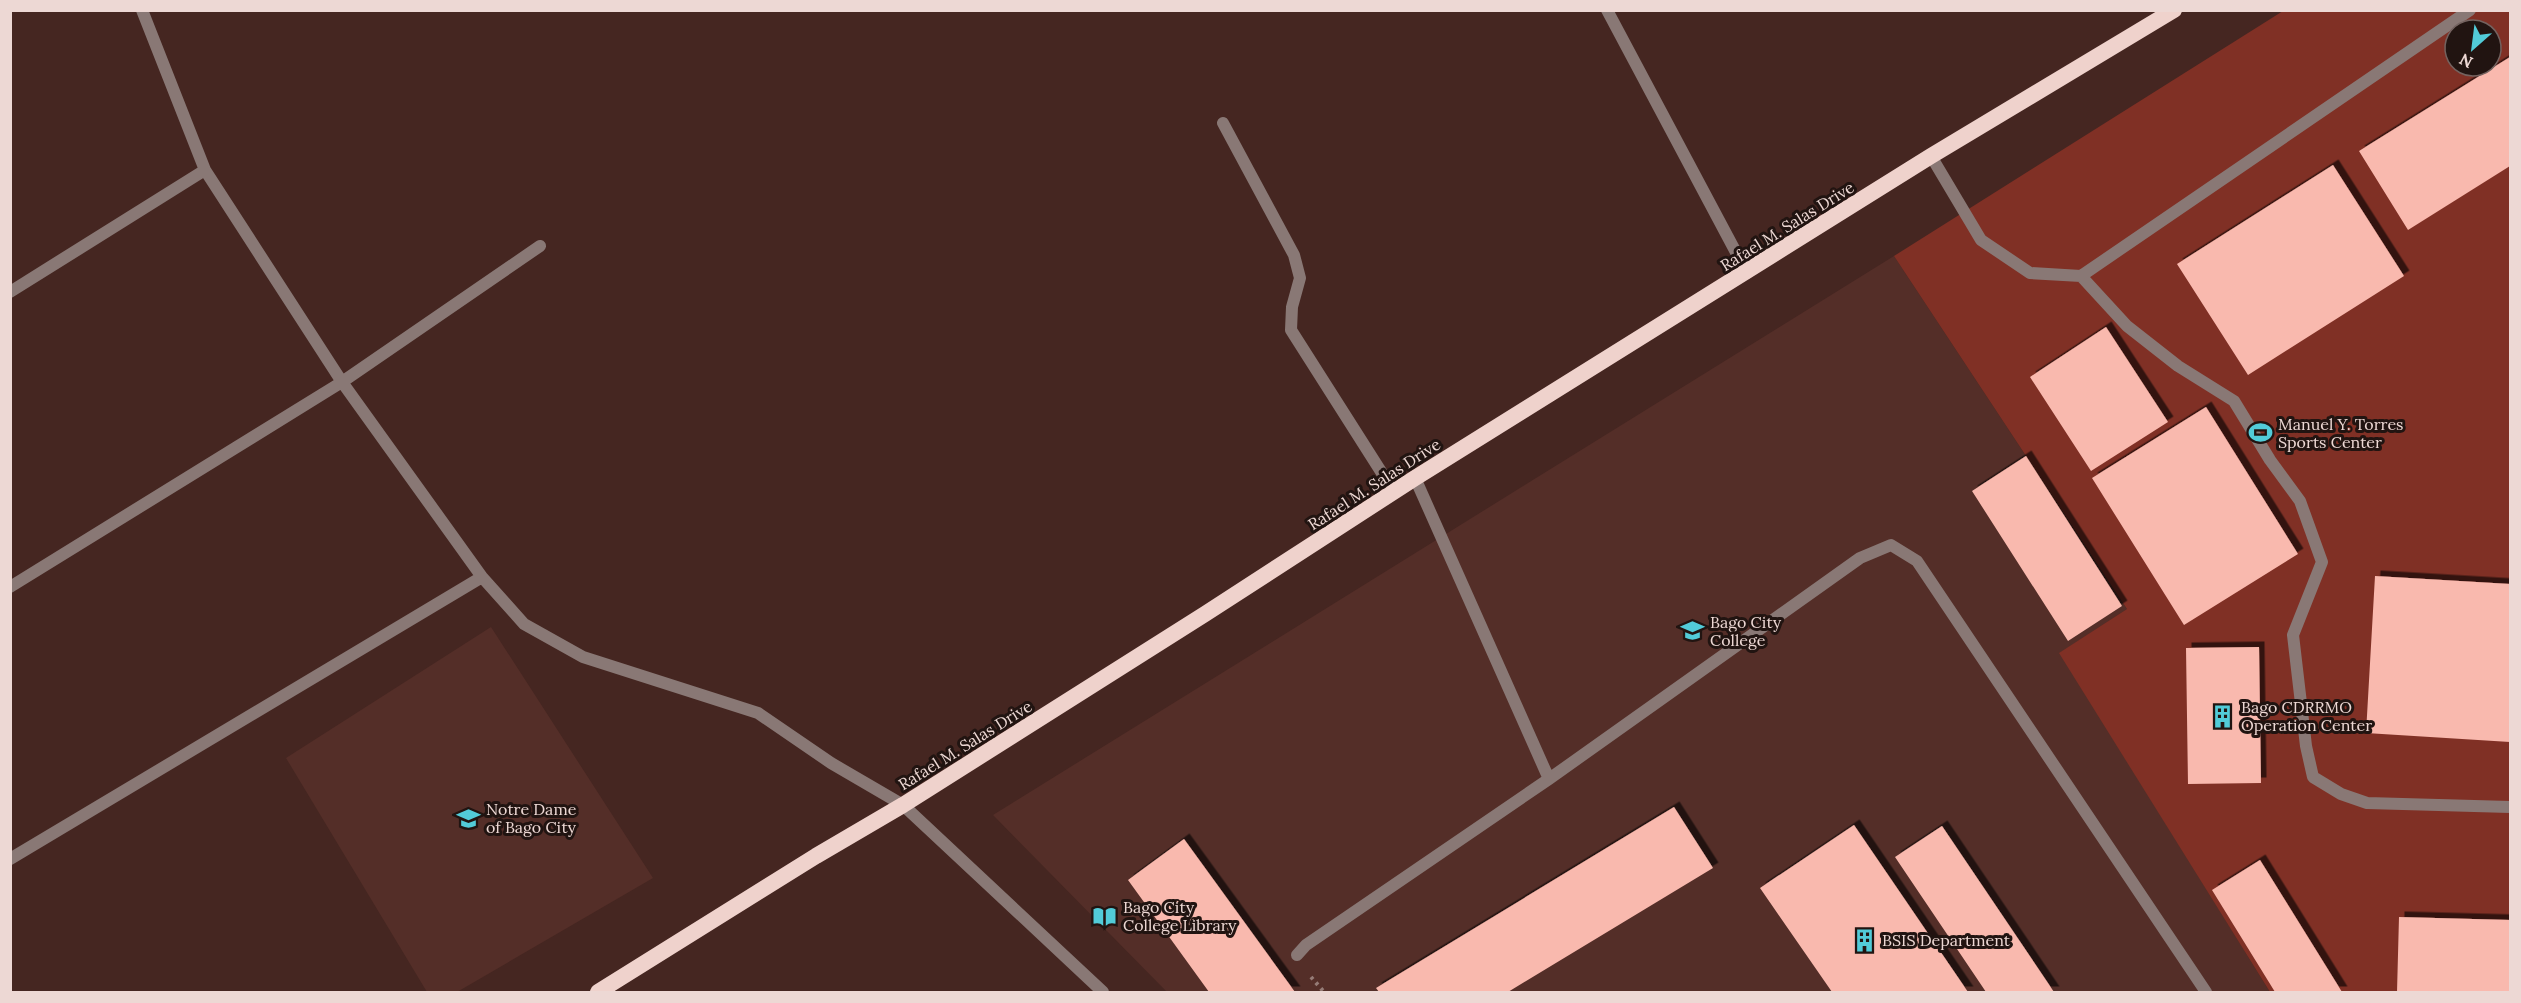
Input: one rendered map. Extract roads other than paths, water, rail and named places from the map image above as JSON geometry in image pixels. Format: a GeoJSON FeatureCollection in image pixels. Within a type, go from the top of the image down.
{"type":"FeatureCollection","features":[{"type":"Feature","properties":{"kind":"highway","name":"Rafael M. Salas Drive"},"geometry":{"type":"LineString","coordinates":[[598,993],[816,856],[903,805],[1415,478],[1747,273],[1931,156],[2174,10]]}},
{"type":"Feature","properties":{"kind":"street"},"geometry":{"type":"LineString","coordinates":[[142,10],[205,170],[342,382],[482,576],[524,624],[583,657],[758,713],[831,763],[903,805],[1103,993]]}},
{"type":"Feature","properties":{"kind":"street"},"geometry":{"type":"LineString","coordinates":[[1607,10],[1747,273]]}},
{"type":"Feature","properties":{"kind":"street"},"geometry":{"type":"LineString","coordinates":[[1931,156],[1981,240],[2030,273],[2081,276],[2470,10]]}},
{"type":"Feature","properties":{"kind":"street"},"geometry":{"type":"LineString","coordinates":[[1222,123],[1294,255],[1300,278],[1292,307],[1291,330],[1394,492]]}},
{"type":"Feature","properties":{"kind":"street"},"geometry":{"type":"LineString","coordinates":[[10,292],[205,170]]}},
{"type":"Feature","properties":{"kind":"street"},"geometry":{"type":"LineString","coordinates":[[10,586],[342,382],[540,246]]}},
{"type":"Feature","properties":{"kind":"street"},"geometry":{"type":"LineString","coordinates":[[2081,276],[2127,326],[2178,366],[2234,401],[2270,460],[2300,501],[2322,562],[2293,635],[2306,746],[2313,777],[2341,794],[2367,803],[2511,807]]}},
{"type":"Feature","properties":{"kind":"street"},"geometry":{"type":"LineString","coordinates":[[1415,478],[1549,779]]}},
{"type":"Feature","properties":{"kind":"street"},"geometry":{"type":"LineString","coordinates":[[1297,955],[1306,945],[1549,779],[1860,558],[1891,545],[1917,561],[2206,993]]}},
{"type":"Feature","properties":{"kind":"street"},"geometry":{"type":"LineString","coordinates":[[10,859],[482,576]]}},
{"type":"Feature","properties":{"kind":"place","name":"Manuel Y. Torres Sports Center"},"geometry":{"type":"Point","coordinates":[2260,433]}},
{"type":"Feature","properties":{"kind":"place","name":"Bago City College"},"geometry":{"type":"Point","coordinates":[1692,631]}},
{"type":"Feature","properties":{"kind":"place","name":"Bago CDRRMO Operation Center"},"geometry":{"type":"Point","coordinates":[2223,716]}},
{"type":"Feature","properties":{"kind":"place","name":"Notre Dame of Bago City"},"geometry":{"type":"Point","coordinates":[468,818]}},
{"type":"Feature","properties":{"kind":"place","name":"Bago City College Library"},"geometry":{"type":"Point","coordinates":[1105,916]}},
{"type":"Feature","properties":{"kind":"place","name":"BSIS Department"},"geometry":{"type":"Point","coordinates":[1864,940]}}]}
